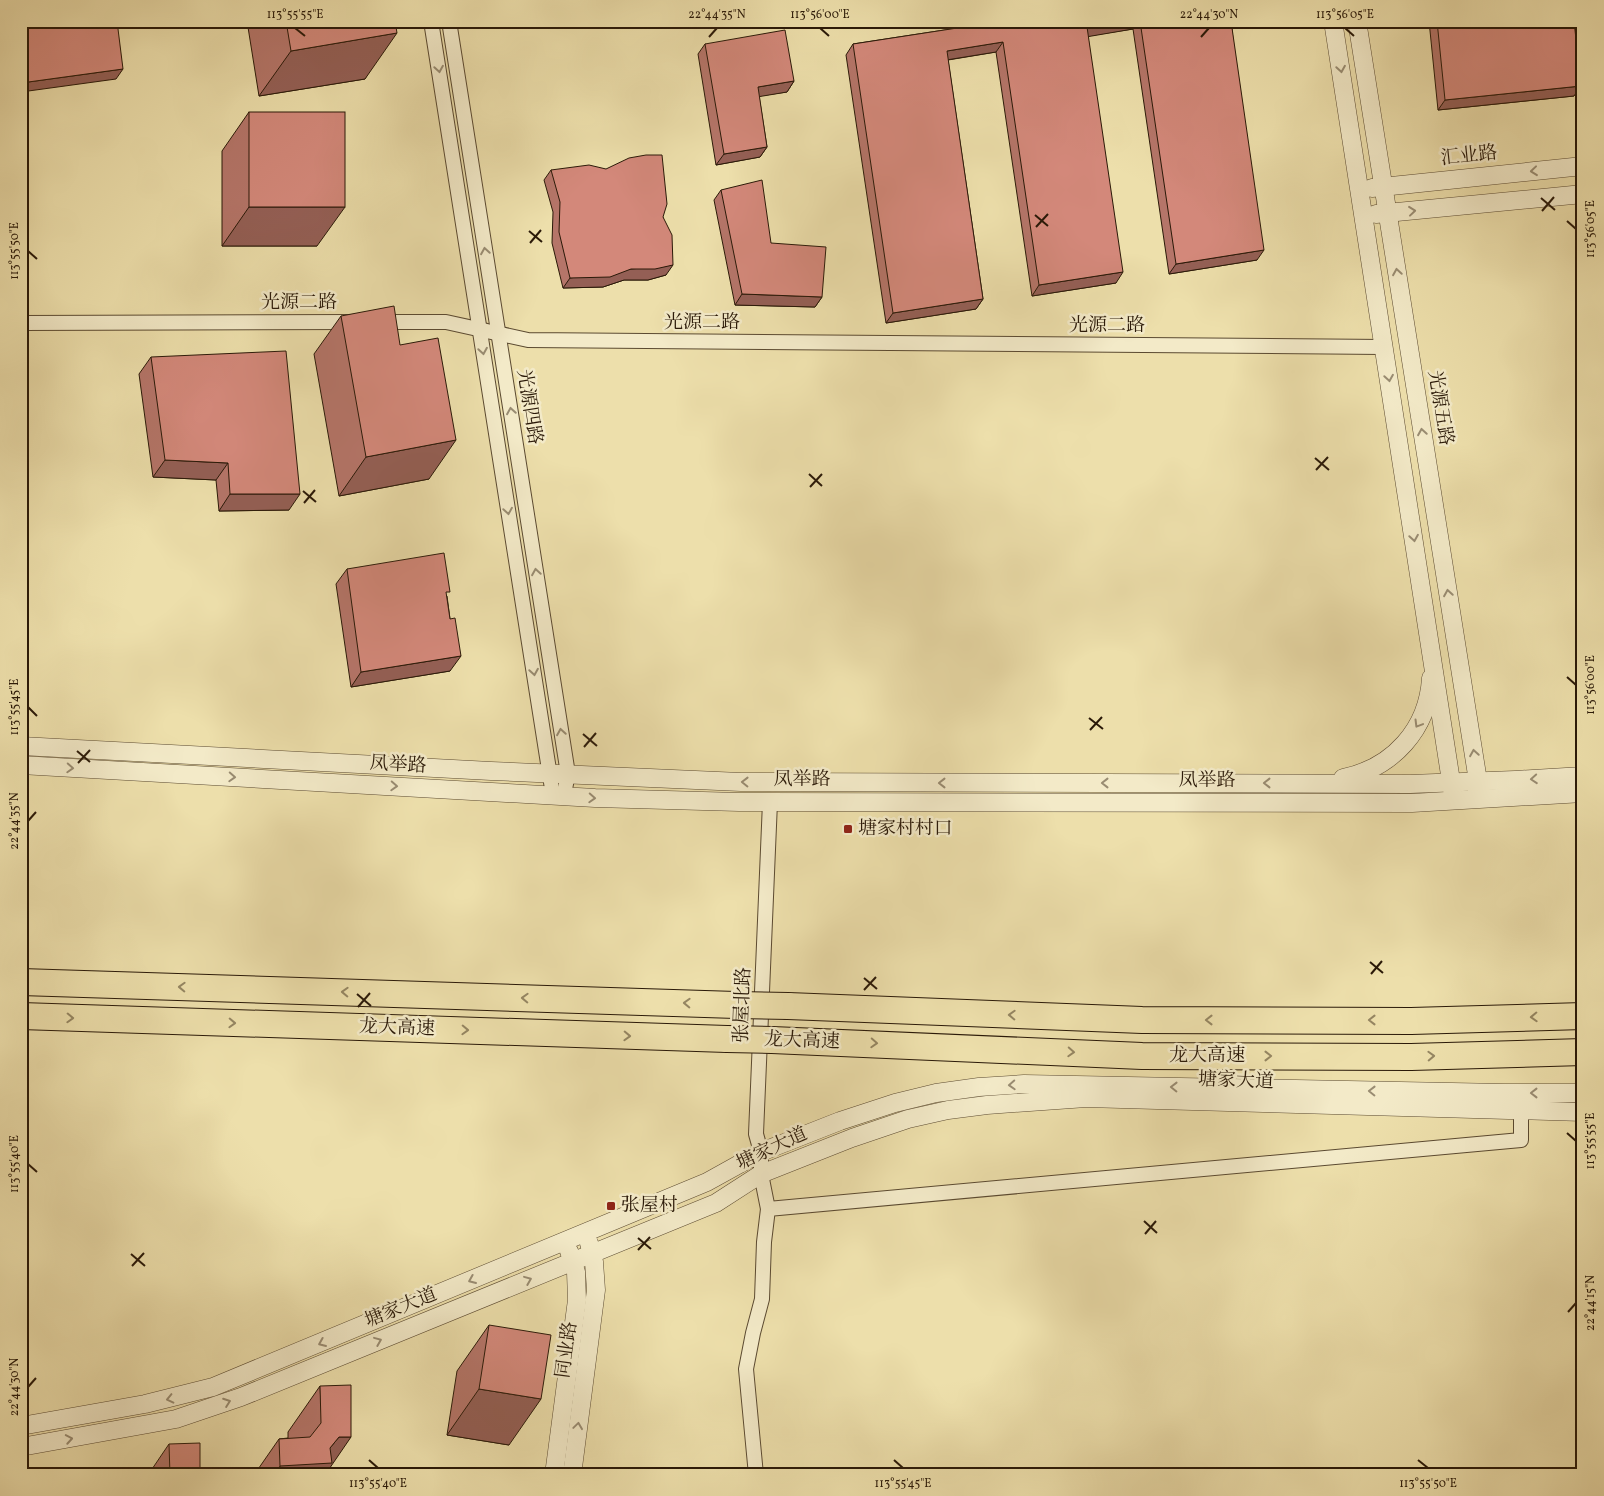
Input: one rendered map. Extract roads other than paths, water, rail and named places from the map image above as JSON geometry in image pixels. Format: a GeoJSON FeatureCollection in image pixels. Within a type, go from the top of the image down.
{"type":"FeatureCollection","features":[{"type":"Feature","properties":{"kind":"highway","name":"龙大高速"},"geometry":{"type":"LineString","coordinates":[[21,982],[788,1006],[1152,1020],[1411,1021],[1583,1016]]}},
{"type":"Feature","properties":{"kind":"highway","name":"龙大高速"},"geometry":{"type":"LineString","coordinates":[[21,1016],[772,1040],[1142,1056],[1411,1057],[1583,1052]]}},
{"type":"Feature","properties":{"kind":"street","name":"光源四路"},"geometry":{"type":"LineString","coordinates":[[431,21],[550,774],[556,795],[566,789],[568,774],[449,21]]}},
{"type":"Feature","properties":{"kind":"street"},"geometry":{"type":"LineString","coordinates":[[1333,21],[1452,782],[1463,800]]}},
{"type":"Feature","properties":{"kind":"street","name":"光源五路"},"geometry":{"type":"LineString","coordinates":[[1357,21],[1478,781],[1477,790],[1463,800]]}},
{"type":"Feature","properties":{"kind":"street","name":"汇业路"},"geometry":{"type":"LineString","coordinates":[[1360,191],[1383,186],[1583,166]]}},
{"type":"Feature","properties":{"kind":"street"},"geometry":{"type":"LineString","coordinates":[[1363,215],[1583,194]]}},
{"type":"Feature","properties":{"kind":"street","name":"光源二路"},"geometry":{"type":"LineString","coordinates":[[21,323],[446,322],[528,340],[1384,346]]}},
{"type":"Feature","properties":{"kind":"street"},"geometry":{"type":"LineString","coordinates":[[1316,784],[1348,777],[1377,767],[1405,744],[1422,717],[1431,687],[1432,660]]}},
{"type":"Feature","properties":{"kind":"street","name":"凤举路"},"geometry":{"type":"LineString","coordinates":[[21,746],[550,774],[741,782],[1316,784],[1452,782],[1583,776]]}},
{"type":"Feature","properties":{"kind":"street","name":"凤举路"},"geometry":{"type":"LineString","coordinates":[[21,765],[595,798],[770,802],[1412,803],[1583,793]]}},
{"type":"Feature","properties":{"kind":"street","name":"张屋北路"},"geometry":{"type":"LineString","coordinates":[[756,1475],[746,1369],[762,1299],[764,1242],[768,1209],[761,1174],[761,1152],[756,1134],[770,802]]}},
{"type":"Feature","properties":{"kind":"street","name":"塘家大道"},"geometry":{"type":"LineString","coordinates":[[21,1426],[160,1401],[213,1387],[707,1182],[761,1152],[840,1121],[936,1092],[1024,1084],[1504,1094],[1583,1093]]}},
{"type":"Feature","properties":{"kind":"street","name":"塘家大道"},"geometry":{"type":"LineString","coordinates":[[21,1447],[151,1424],[204,1410],[241,1397],[716,1203],[761,1174],[908,1118],[987,1105],[1086,1098],[1583,1112]]}},
{"type":"Feature","properties":{"kind":"street"},"geometry":{"type":"LineString","coordinates":[[768,1209],[1521,1140],[1521,1110]]}},
{"type":"Feature","properties":{"kind":"street","name":"同业路"},"geometry":{"type":"LineString","coordinates":[[572,1475],[596,1290],[596,1276],[592,1253],[585,1233]]}},
{"type":"Feature","properties":{"kind":"street","name":"同业路"},"geometry":{"type":"LineString","coordinates":[[554,1475],[578,1284],[573,1261],[565,1241]]}},
{"type":"Feature","properties":{"kind":"place","name":"塘家村村口"},"geometry":{"type":"Point","coordinates":[848,829]}},
{"type":"Feature","properties":{"kind":"place","name":"张屋村"},"geometry":{"type":"Point","coordinates":[611,1206]}}]}
